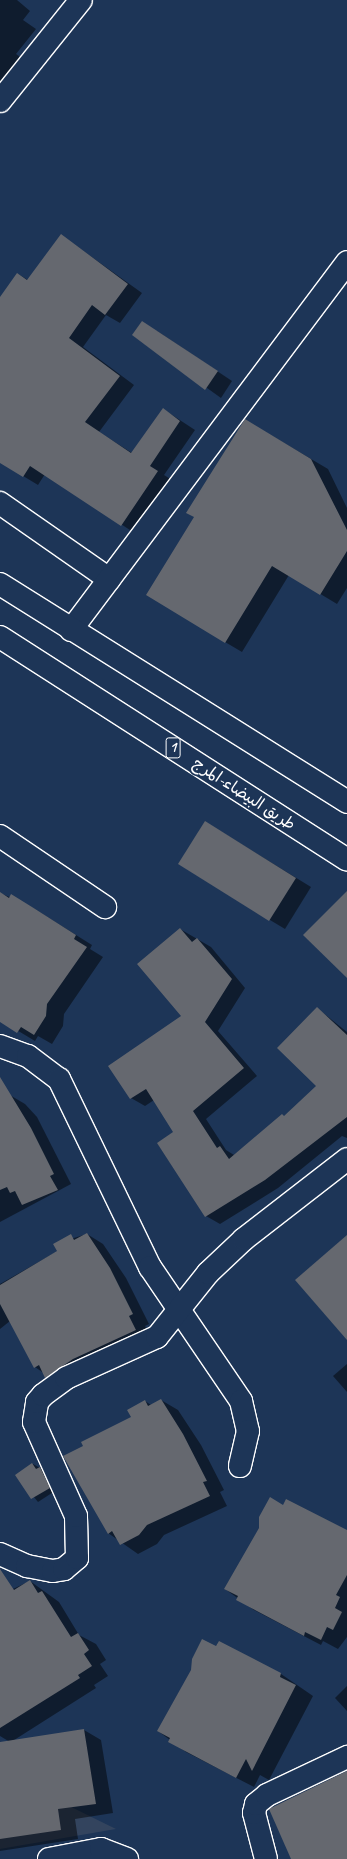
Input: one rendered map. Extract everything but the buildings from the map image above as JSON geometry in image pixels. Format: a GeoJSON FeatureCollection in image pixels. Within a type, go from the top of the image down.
{"type":"FeatureCollection","features":[{"type":"Feature","properties":{"kind":"main road"},"geometry":{"type":"LineString","coordinates":[[0,101],[82,0]]}},
{"type":"Feature","properties":{"kind":"main road"},"geometry":{"type":"LineString","coordinates":[[71,630],[347,262]]}},
{"type":"Feature","properties":{"kind":"main road"},"geometry":{"type":"LineString","coordinates":[[0,503],[109,579]]}},
{"type":"Feature","properties":{"kind":"main road"},"geometry":{"type":"LineString","coordinates":[[0,584],[347,802]]}},
{"type":"Feature","properties":{"kind":"main road","name":"طريق البيضاء-المرج"},"geometry":{"type":"LineString","coordinates":[[0,637],[347,860]]}},
{"type":"Feature","properties":{"kind":"main road"},"geometry":{"type":"LineString","coordinates":[[0,836],[105,907]]}},
{"type":"Feature","properties":{"kind":"main road"},"geometry":{"type":"LineString","coordinates":[[0,1046],[28,1056],[59,1078],[150,1267],[177,1310],[241,1401],[248,1431],[240,1466]]}},
{"type":"Feature","properties":{"kind":"main road"},"geometry":{"type":"LineString","coordinates":[[0,1554],[27,1566],[53,1571],[64,1569],[77,1558],[76,1516],[38,1434],[34,1422],[37,1402],[66,1378],[157,1337],[208,1273],[244,1239],[347,1159]]}},
{"type":"Feature","properties":{"kind":"main road"},"geometry":{"type":"LineString","coordinates":[[266,1859],[254,1813],[256,1804],[268,1795],[347,1757]]}},
{"type":"Feature","properties":{"kind":"main road"},"geometry":{"type":"LineString","coordinates":[[50,1859],[101,1849],[127,1859]]}},
{"type":"Feature","properties":{"kind":"shaded area"},"geometry":{"type":"Polygon","coordinates":[[[0,1772],[116,1829],[0,1849],[0,1772]]]}}]}
